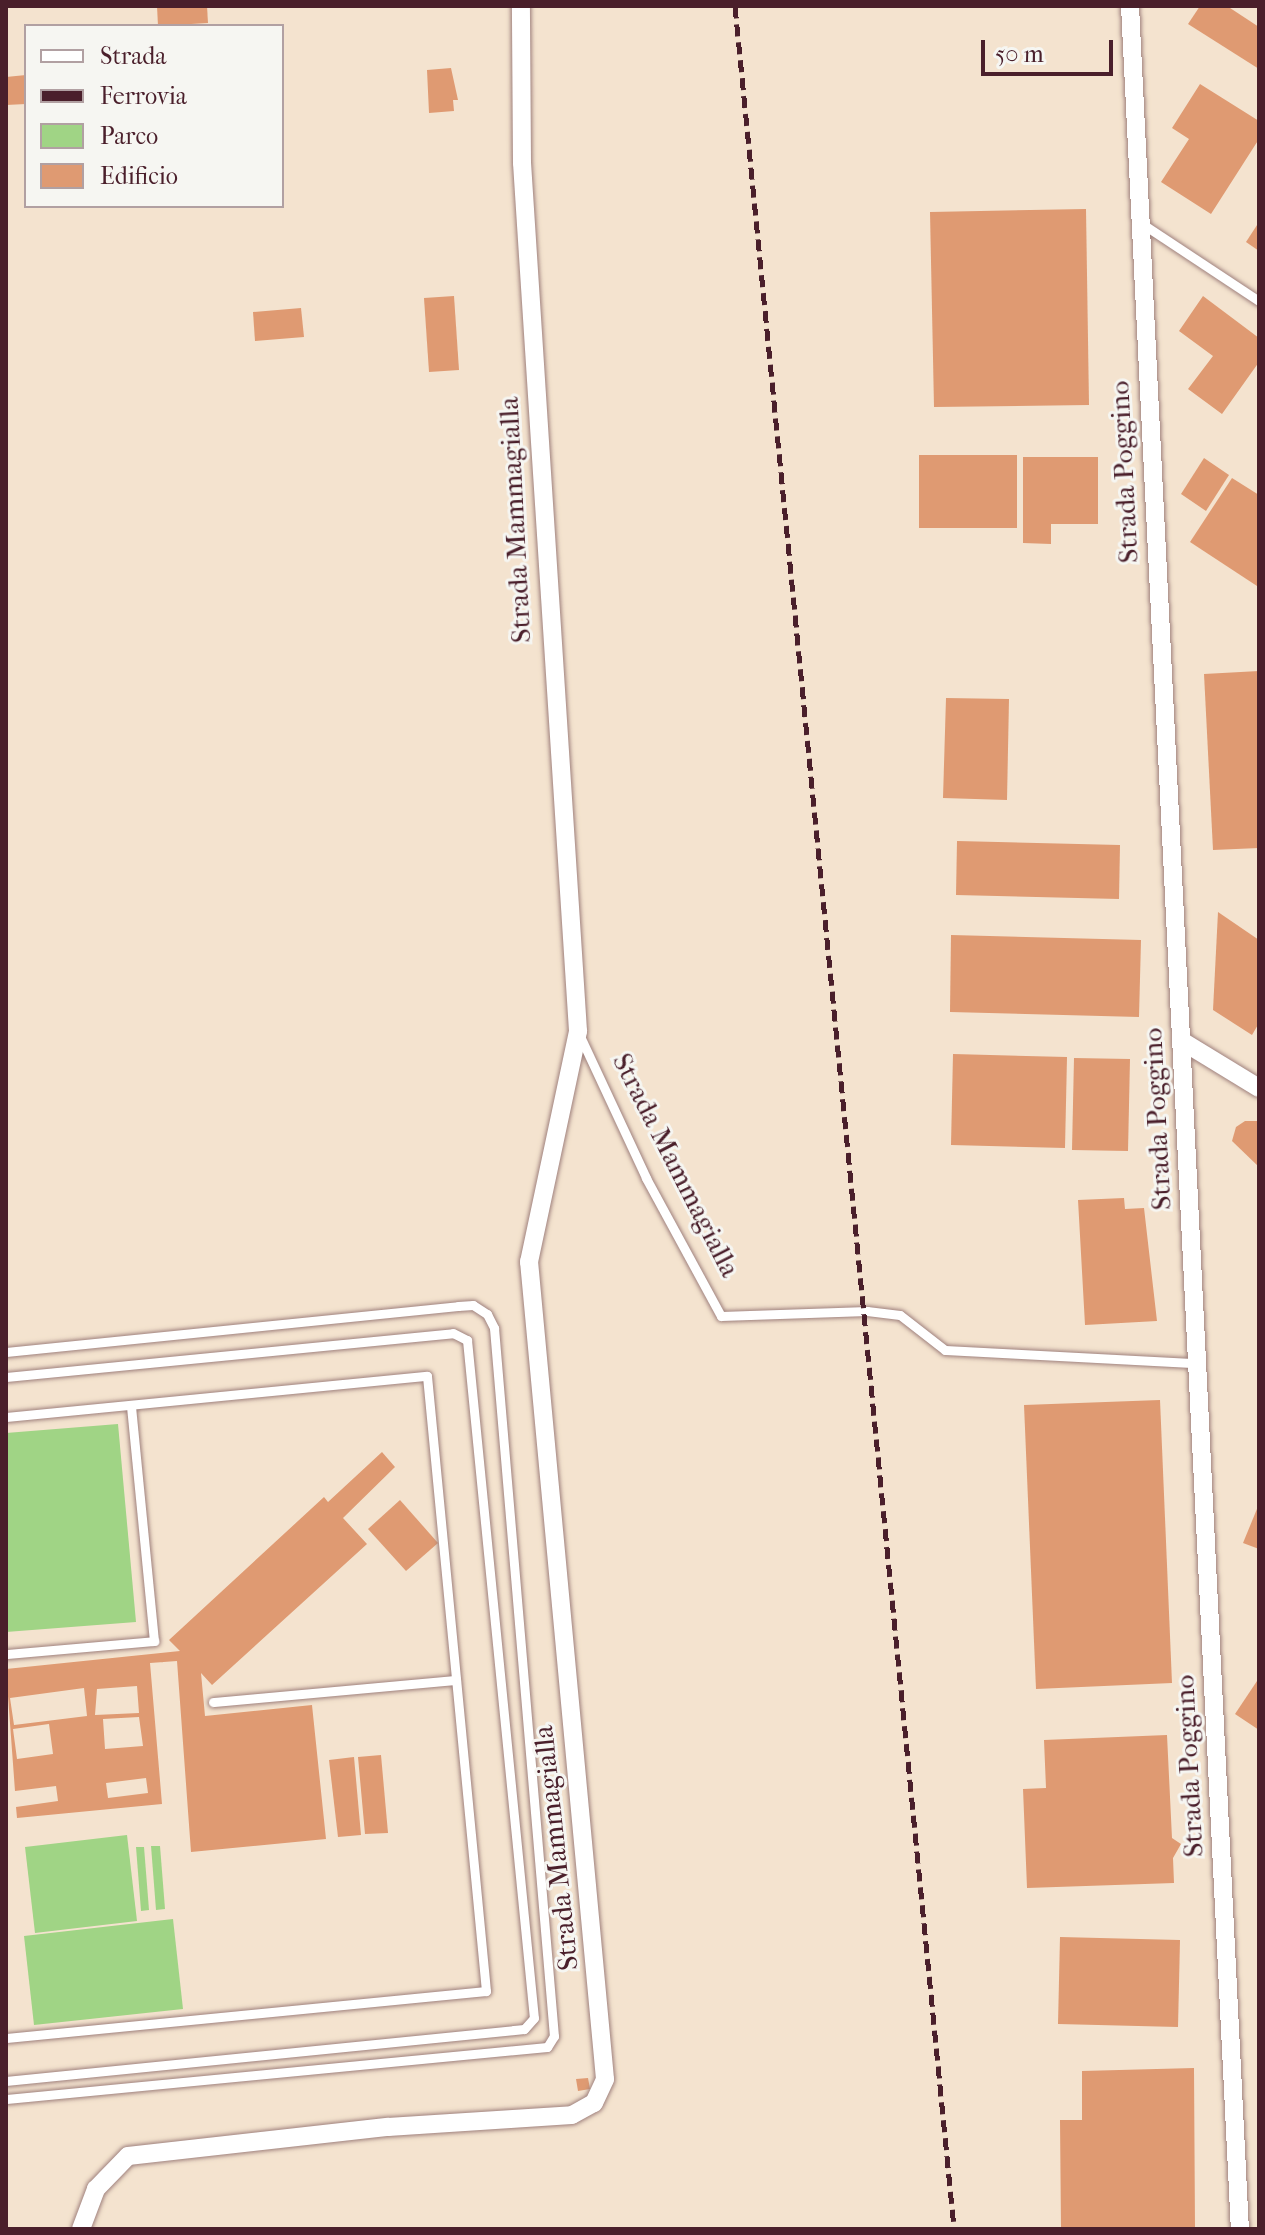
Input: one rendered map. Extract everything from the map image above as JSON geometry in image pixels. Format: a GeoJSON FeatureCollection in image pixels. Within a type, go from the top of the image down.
{"type":"FeatureCollection","features":[{"type":"Feature","properties":{"kind":"street","name":"Strada Mammagialla"},"geometry":{"type":"LineString","coordinates":[[81,2229],[96,2189],[128,2156],[388,2127],[572,2115],[600,2093],[605,2062],[529,1262],[578,1031],[522,163],[521,6]]}},
{"type":"Feature","properties":{"kind":"street","name":"Strada Poggino"},"geometry":{"type":"LineString","coordinates":[[1130,6],[1240,2229]]}},
{"type":"Feature","properties":{"kind":"street"},"geometry":{"type":"LineString","coordinates":[[1182,1041],[1259,1088]]}},
{"type":"Feature","properties":{"kind":"lane"},"geometry":{"type":"LineString","coordinates":[[1141,223],[1259,301]]}},
{"type":"Feature","properties":{"kind":"lane","name":"Strada Mammagialla"},"geometry":{"type":"LineString","coordinates":[[578,1031],[646,1178],[721,1316],[867,1311],[900,1315],[945,1350],[1197,1363]]}},
{"type":"Feature","properties":{"kind":"lane"},"geometry":{"type":"LineString","coordinates":[[6,1352],[458,1306],[473,1305],[487,1314],[494,1328],[554,2036],[547,2047],[6,2099]]}},
{"type":"Feature","properties":{"kind":"lane"},"geometry":{"type":"LineString","coordinates":[[6,1377],[453,1333],[467,1340],[534,2018],[524,2029],[6,2081]]}},
{"type":"Feature","properties":{"kind":"lane"},"geometry":{"type":"LineString","coordinates":[[6,1417],[427,1376],[486,1991],[6,2038]]}},
{"type":"Feature","properties":{"kind":"lane"},"geometry":{"type":"LineString","coordinates":[[6,1654],[154,1641],[131,1405]]}},
{"type":"Feature","properties":{"kind":"lane"},"geometry":{"type":"LineString","coordinates":[[213,1702],[456,1680]]}},
{"type":"Feature","properties":{"kind":"green space"},"geometry":{"type":"Polygon","coordinates":[[[118,1424],[136,1622],[6,1632],[6,1433],[118,1424]]]}},
{"type":"Feature","properties":{"kind":"green space"},"geometry":{"type":"Polygon","coordinates":[[[127,1835],[137,1921],[35,1933],[25,1847],[127,1835]]]}},
{"type":"Feature","properties":{"kind":"green space"},"geometry":{"type":"Polygon","coordinates":[[[151,1846],[160,1846],[165,1909],[156,1910],[151,1846]]]}},
{"type":"Feature","properties":{"kind":"green space"},"geometry":{"type":"Polygon","coordinates":[[[136,1847],[144,1847],[149,1910],[141,1911],[136,1847]]]}},
{"type":"Feature","properties":{"kind":"green space"},"geometry":{"type":"Polygon","coordinates":[[[173,1919],[183,2009],[34,2025],[24,1936],[173,1919]]]}},
{"type":"Feature","properties":{"kind":"building"},"geometry":{"type":"Polygon","coordinates":[[[157,6],[207,6],[208,23],[158,24],[157,6]]]}},
{"type":"Feature","properties":{"kind":"building"},"geometry":{"type":"Polygon","coordinates":[[[1200,6],[1227,6],[1259,27],[1259,69],[1188,24],[1200,6]]]}},
{"type":"Feature","properties":{"kind":"building"},"geometry":{"type":"Polygon","coordinates":[[[451,68],[458,100],[453,100],[454,111],[429,113],[427,70],[451,68]]]}},
{"type":"Feature","properties":{"kind":"building"},"geometry":{"type":"Polygon","coordinates":[[[24,75],[24,104],[6,105],[6,77],[24,75]]]}},
{"type":"Feature","properties":{"kind":"building"},"geometry":{"type":"Polygon","coordinates":[[[1200,84],[1259,121],[1259,139],[1211,214],[1161,182],[1189,139],[1172,128],[1200,84]]]}},
{"type":"Feature","properties":{"kind":"building"},"geometry":{"type":"Polygon","coordinates":[[[1086,209],[1089,405],[934,407],[930,212],[1086,209]]]}},
{"type":"Feature","properties":{"kind":"building"},"geometry":{"type":"Polygon","coordinates":[[[1259,222],[1259,251],[1246,242],[1259,222]]]}},
{"type":"Feature","properties":{"kind":"building"},"geometry":{"type":"Polygon","coordinates":[[[454,296],[459,370],[429,372],[424,298],[454,296]]]}},
{"type":"Feature","properties":{"kind":"building"},"geometry":{"type":"Polygon","coordinates":[[[1203,296],[1259,338],[1259,362],[1222,414],[1188,389],[1213,356],[1179,331],[1203,296]]]}},
{"type":"Feature","properties":{"kind":"building"},"geometry":{"type":"Polygon","coordinates":[[[301,308],[304,337],[255,341],[253,312],[301,308]]]}},
{"type":"Feature","properties":{"kind":"building"},"geometry":{"type":"Polygon","coordinates":[[[919,455],[1017,455],[1017,528],[919,528],[919,455]]]}},
{"type":"Feature","properties":{"kind":"building"},"geometry":{"type":"Polygon","coordinates":[[[1023,457],[1098,457],[1098,524],[1051,524],[1051,544],[1023,543],[1023,457]]]}},
{"type":"Feature","properties":{"kind":"building"},"geometry":{"type":"Polygon","coordinates":[[[1204,458],[1229,475],[1206,511],[1181,494],[1204,458]]]}},
{"type":"Feature","properties":{"kind":"building"},"geometry":{"type":"Polygon","coordinates":[[[1232,478],[1259,495],[1257,586],[1190,542],[1232,478]]]}},
{"type":"Feature","properties":{"kind":"building"},"geometry":{"type":"Polygon","coordinates":[[[1259,671],[1259,848],[1213,850],[1204,674],[1259,671]]]}},
{"type":"Feature","properties":{"kind":"building"},"geometry":{"type":"Polygon","coordinates":[[[946,698],[1009,699],[1007,800],[943,798],[946,698]]]}},
{"type":"Feature","properties":{"kind":"building"},"geometry":{"type":"Polygon","coordinates":[[[957,841],[1120,845],[1119,899],[956,895],[957,841]]]}},
{"type":"Feature","properties":{"kind":"building"},"geometry":{"type":"Polygon","coordinates":[[[1218,912],[1259,940],[1259,1023],[1252,1035],[1213,1010],[1218,912]]]}},
{"type":"Feature","properties":{"kind":"building"},"geometry":{"type":"Polygon","coordinates":[[[951,935],[1141,940],[1139,1017],[950,1012],[951,935]]]}},
{"type":"Feature","properties":{"kind":"building"},"geometry":{"type":"Polygon","coordinates":[[[953,1054],[1067,1057],[1065,1148],[951,1145],[953,1054]]]}},
{"type":"Feature","properties":{"kind":"building"},"geometry":{"type":"Polygon","coordinates":[[[1074,1058],[1130,1059],[1128,1151],[1072,1150],[1074,1058]]]}},
{"type":"Feature","properties":{"kind":"building"},"geometry":{"type":"Polygon","coordinates":[[[1245,1121],[1259,1121],[1259,1167],[1232,1141],[1236,1127],[1245,1121]]]}},
{"type":"Feature","properties":{"kind":"building"},"geometry":{"type":"Polygon","coordinates":[[[1124,1198],[1125,1209],[1144,1208],[1157,1321],[1085,1325],[1078,1200],[1124,1198]]]}},
{"type":"Feature","properties":{"kind":"building"},"geometry":{"type":"Polygon","coordinates":[[[1160,1400],[1172,1683],[1036,1689],[1024,1405],[1160,1400]]]}},
{"type":"Feature","properties":{"kind":"building"},"geometry":{"type":"Polygon","coordinates":[[[382,1452],[395,1467],[343,1518],[367,1544],[212,1685],[201,1673],[205,1716],[312,1705],[326,1839],[191,1852],[177,1661],[150,1663],[162,1804],[17,1818],[16,1807],[58,1801],[56,1786],[15,1791],[6,1669],[180,1651],[169,1640],[324,1497],[328,1502],[382,1452]],[[137,1686],[97,1689],[95,1715],[139,1713],[137,1686]],[[84,1688],[10,1698],[14,1725],[87,1716],[84,1688]],[[139,1717],[103,1719],[105,1749],[143,1746],[139,1717]],[[49,1724],[13,1729],[17,1759],[53,1754],[49,1724]],[[146,1778],[106,1783],[108,1798],[148,1793],[146,1778]]]}},
{"type":"Feature","properties":{"kind":"building"},"geometry":{"type":"Polygon","coordinates":[[[400,1500],[438,1543],[406,1571],[368,1529],[400,1500]]]}},
{"type":"Feature","properties":{"kind":"building"},"geometry":{"type":"Polygon","coordinates":[[[1259,1504],[1259,1549],[1243,1543],[1259,1504]]]}},
{"type":"Feature","properties":{"kind":"building"},"geometry":{"type":"Polygon","coordinates":[[[1259,1678],[1259,1730],[1235,1714],[1259,1678]]]}},
{"type":"Feature","properties":{"kind":"building"},"geometry":{"type":"Polygon","coordinates":[[[1167,1735],[1172,1838],[1181,1844],[1173,1858],[1174,1883],[1027,1888],[1023,1789],[1046,1788],[1044,1740],[1167,1735]]]}},
{"type":"Feature","properties":{"kind":"building"},"geometry":{"type":"Polygon","coordinates":[[[381,1755],[388,1833],[365,1834],[358,1757],[381,1755]]]}},
{"type":"Feature","properties":{"kind":"building"},"geometry":{"type":"Polygon","coordinates":[[[354,1757],[361,1835],[338,1837],[329,1760],[354,1757]]]}},
{"type":"Feature","properties":{"kind":"building"},"geometry":{"type":"Polygon","coordinates":[[[1060,1937],[1180,1940],[1178,2027],[1058,2024],[1060,1937]]]}},
{"type":"Feature","properties":{"kind":"building"},"geometry":{"type":"Polygon","coordinates":[[[1194,2068],[1195,2229],[1061,2229],[1060,2120],[1082,2120],[1082,2071],[1194,2068]]]}},
{"type":"Feature","properties":{"kind":"building"},"geometry":{"type":"Polygon","coordinates":[[[588,2078],[590,2089],[578,2091],[576,2079],[588,2078]]]}},
{"type":"Feature","properties":{"kind":"railway"},"geometry":{"type":"LineString","coordinates":[[735,6],[954,2229]]}}]}
